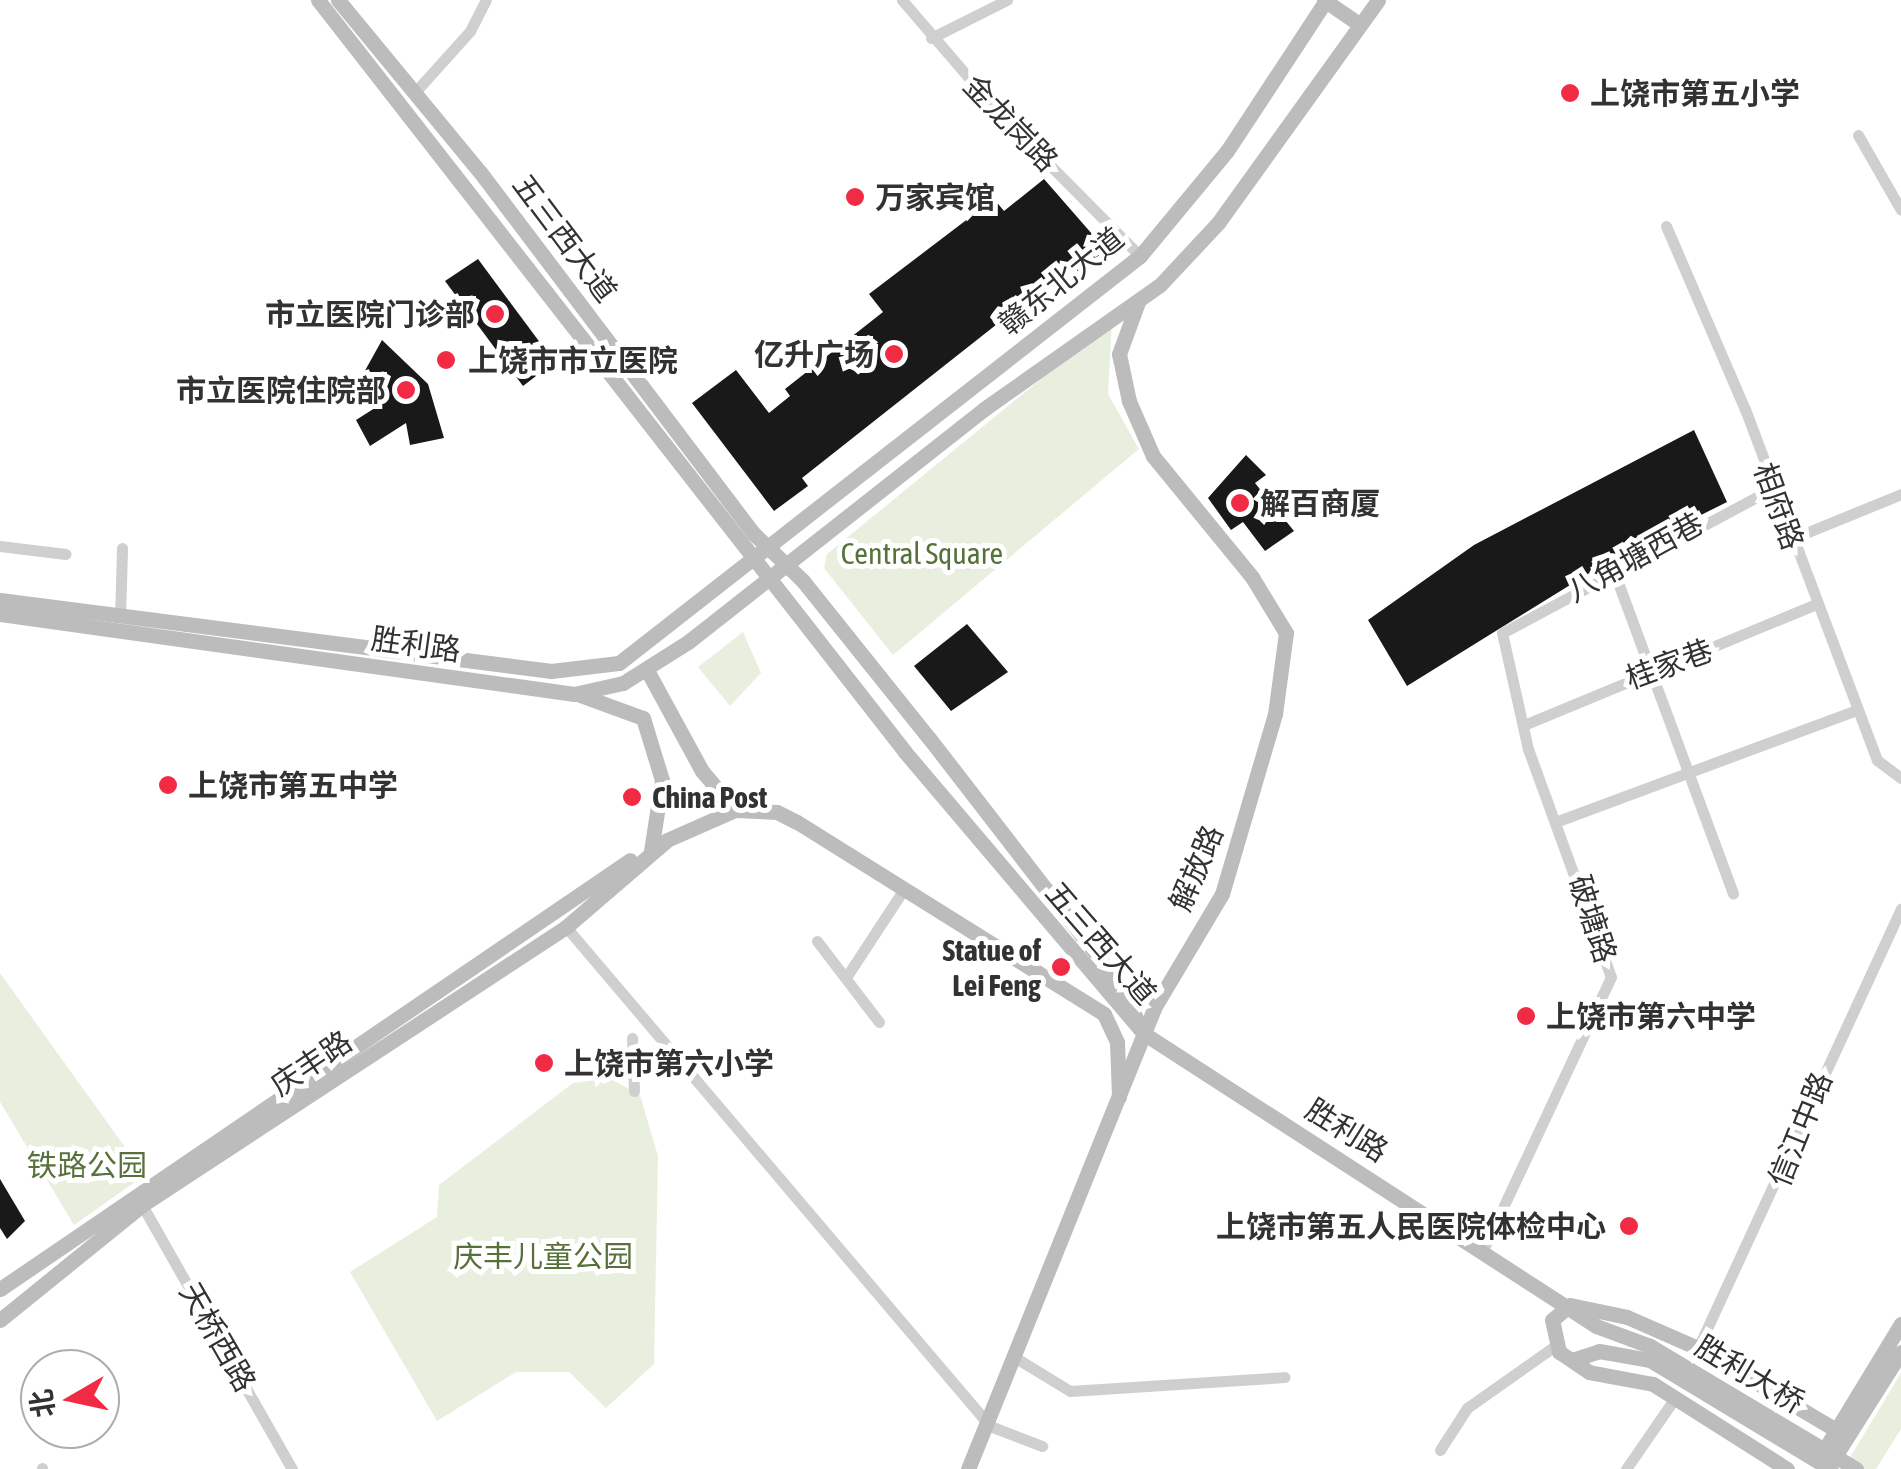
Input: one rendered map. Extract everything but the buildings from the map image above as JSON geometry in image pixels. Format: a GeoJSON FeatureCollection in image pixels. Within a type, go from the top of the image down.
{"type":"FeatureCollection","features":[{"type":"Feature","properties":{"kind":"main road","name":"五三西大道"},"geometry":{"type":"LineString","coordinates":[[318,0],[771,580],[1143,1033]]}},
{"type":"Feature","properties":{"kind":"main road","name":"五三西大道"},"geometry":{"type":"LineString","coordinates":[[338,0],[416,90],[770,549],[1121,986],[1143,1033]]}},
{"type":"Feature","properties":{"kind":"main road"},"geometry":{"type":"LineString","coordinates":[[1325,0],[1359,24]]}},
{"type":"Feature","properties":{"kind":"main road","name":"赣东北大道"},"geometry":{"type":"LineString","coordinates":[[770,549],[1140,256],[1227,150],[1325,0]]}},
{"type":"Feature","properties":{"kind":"main road","name":"胜利路"},"geometry":{"type":"LineString","coordinates":[[0,614],[574,694],[648,672],[788,567],[984,409],[1138,300],[1218,222],[1378,0]]}},
{"type":"Feature","properties":{"kind":"main road","name":"解放路"},"geometry":{"type":"LineString","coordinates":[[968,1469],[990,1426],[1143,1033],[1222,894],[1256,792],[1286,633],[1138,426],[1120,354],[1138,300]]}},
{"type":"Feature","properties":{"kind":"main road","name":"胜利路"},"geometry":{"type":"LineString","coordinates":[[0,600],[394,656],[591,671],[640,650],[770,549]]}},
{"type":"Feature","properties":{"kind":"main road"},"geometry":{"type":"LineString","coordinates":[[648,672],[699,766],[735,810]]}},
{"type":"Feature","properties":{"kind":"main road"},"geometry":{"type":"LineString","coordinates":[[574,694],[643,718],[662,780],[652,847]]}},
{"type":"Feature","properties":{"kind":"main road"},"geometry":{"type":"LineString","coordinates":[[0,1289],[652,847],[735,810],[777,812],[1104,1014],[1117,1042],[1119,1098]]}},
{"type":"Feature","properties":{"kind":"main road","name":"庆丰路"},"geometry":{"type":"LineString","coordinates":[[0,1320],[142,1205],[566,927],[652,847]]}},
{"type":"Feature","properties":{"kind":"main road","name":"胜利路"},"geometry":{"type":"LineString","coordinates":[[1143,1033],[1570,1305]]}},
{"type":"Feature","properties":{"kind":"main road"},"geometry":{"type":"LineString","coordinates":[[1522,1274],[1552,1320],[1556,1346],[1572,1360],[1589,1372],[1652,1384],[1787,1469]]}},
{"type":"Feature","properties":{"kind":"main road"},"geometry":{"type":"LineString","coordinates":[[1552,1320],[1570,1305],[1627,1316],[1698,1348],[1792,1408],[1836,1430]]}},
{"type":"Feature","properties":{"kind":"main road","name":"胜利大桥"},"geometry":{"type":"LineString","coordinates":[[1570,1305],[1613,1332],[1650,1346],[1856,1469]]}},
{"type":"Feature","properties":{"kind":"main road"},"geometry":{"type":"LineString","coordinates":[[1813,1469],[1901,1324]]}},
{"type":"Feature","properties":{"kind":"main road","name":"胜利大桥"},"geometry":{"type":"LineString","coordinates":[[1572,1360],[1613,1351],[1650,1360],[1829,1469]]}},
{"type":"Feature","properties":{"kind":"main road"},"geometry":{"type":"LineString","coordinates":[[1829,1469],[1901,1352]]}},
{"type":"Feature","properties":{"kind":"main road"},"geometry":{"type":"LineString","coordinates":[[1771,1458],[1784,1453],[1797,1432],[1792,1408]]}},
{"type":"Feature","properties":{"kind":"street"},"geometry":{"type":"LineString","coordinates":[[416,90],[470,31],[486,0]]}},
{"type":"Feature","properties":{"kind":"street","name":"金龙岗路"},"geometry":{"type":"LineString","coordinates":[[902,0],[931,38],[1140,256]]}},
{"type":"Feature","properties":{"kind":"street"},"geometry":{"type":"LineString","coordinates":[[931,38],[1007,0]]}},
{"type":"Feature","properties":{"kind":"street"},"geometry":{"type":"LineString","coordinates":[[1858,135],[1901,210]]}},
{"type":"Feature","properties":{"kind":"street","name":"相府路"},"geometry":{"type":"LineString","coordinates":[[1666,226],[1876,760],[1901,778]]}},
{"type":"Feature","properties":{"kind":"street","name":"八角塘西巷"},"geometry":{"type":"LineString","coordinates":[[1502,632],[1613,569],[1772,489]]}},
{"type":"Feature","properties":{"kind":"street"},"geometry":{"type":"LineString","coordinates":[[1790,539],[1901,494]]}},
{"type":"Feature","properties":{"kind":"street"},"geometry":{"type":"LineString","coordinates":[[0,546],[66,554]]}},
{"type":"Feature","properties":{"kind":"street"},"geometry":{"type":"LineString","coordinates":[[120,618],[122,548]]}},
{"type":"Feature","properties":{"kind":"street"},"geometry":{"type":"LineString","coordinates":[[1613,569],[1733,893]]}},
{"type":"Feature","properties":{"kind":"street","name":"桂家巷"},"geometry":{"type":"LineString","coordinates":[[1524,726],[1816,604]]}},
{"type":"Feature","properties":{"kind":"street","name":"破塘路"},"geometry":{"type":"LineString","coordinates":[[1484,1248],[1612,977],[1524,726],[1502,632]]}},
{"type":"Feature","properties":{"kind":"street"},"geometry":{"type":"LineString","coordinates":[[1558,821],[1856,710]]}},
{"type":"Feature","properties":{"kind":"street"},"geometry":{"type":"LineString","coordinates":[[847,976],[904,889]]}},
{"type":"Feature","properties":{"kind":"street","name":"信江中路"},"geometry":{"type":"LineString","coordinates":[[1698,1348],[1901,910]]}},
{"type":"Feature","properties":{"kind":"street"},"geometry":{"type":"LineString","coordinates":[[566,927],[990,1426],[1042,1446]]}},
{"type":"Feature","properties":{"kind":"street"},"geometry":{"type":"LineString","coordinates":[[817,941],[879,1022]]}},
{"type":"Feature","properties":{"kind":"street"},"geometry":{"type":"LineString","coordinates":[[632,1038],[634,1091]]}},
{"type":"Feature","properties":{"kind":"street","name":"天桥西路"},"geometry":{"type":"LineString","coordinates":[[142,1205],[288,1468]]}},
{"type":"Feature","properties":{"kind":"street"},"geometry":{"type":"LineString","coordinates":[[1440,1450],[1467,1408],[1556,1346]]}},
{"type":"Feature","properties":{"kind":"street"},"geometry":{"type":"LineString","coordinates":[[1016,1358],[1070,1391],[1285,1377]]}},
{"type":"Feature","properties":{"kind":"street"},"geometry":{"type":"LineString","coordinates":[[1626,1469],[1675,1398]]}},
{"type":"Feature","properties":{"kind":"green space","name":"Central Square"},"geometry":{"type":"Polygon","coordinates":[[[1112,321],[1108,394],[1139,449],[893,655],[824,568],[827,554],[1112,321]]]}},
{"type":"Feature","properties":{"kind":"green space"},"geometry":{"type":"Polygon","coordinates":[[[743,632],[761,673],[730,706],[698,667],[743,632]]]}},
{"type":"Feature","properties":{"kind":"green space","name":"铁路公园"},"geometry":{"type":"Polygon","coordinates":[[[0,973],[145,1175],[74,1225],[0,1102],[0,973]]]}},
{"type":"Feature","properties":{"kind":"green space","name":"庆丰儿童公园"},"geometry":{"type":"Polygon","coordinates":[[[609,1078],[640,1095],[658,1156],[654,1364],[606,1408],[569,1372],[516,1372],[437,1421],[350,1272],[437,1217],[439,1185],[573,1083],[609,1078]]]}},
{"type":"Feature","properties":{"kind":"green space"},"geometry":{"type":"Polygon","coordinates":[[[1901,1373],[1901,1429],[1876,1469],[1843,1469],[1901,1373]]]}},
{"type":"Feature","properties":{"kind":"place","name":"上饶市第五小学"},"geometry":{"type":"Point","coordinates":[1570,93]}},
{"type":"Feature","properties":{"kind":"place","name":"万家宾馆"},"geometry":{"type":"Point","coordinates":[855,197]}},
{"type":"Feature","properties":{"kind":"place","name":"市立医院门诊部"},"geometry":{"type":"Point","coordinates":[495,314]}},
{"type":"Feature","properties":{"kind":"place","name":"亿升广场"},"geometry":{"type":"Point","coordinates":[894,354]}},
{"type":"Feature","properties":{"kind":"place","name":"上饶市市立医院"},"geometry":{"type":"Point","coordinates":[446,360]}},
{"type":"Feature","properties":{"kind":"place","name":"市立医院住院部"},"geometry":{"type":"Point","coordinates":[406,390]}},
{"type":"Feature","properties":{"kind":"place","name":"解百商厦"},"geometry":{"type":"Point","coordinates":[1240,503]}},
{"type":"Feature","properties":{"kind":"place","name":"上饶市第五中学"},"geometry":{"type":"Point","coordinates":[168,785]}},
{"type":"Feature","properties":{"kind":"place","name":"China Post"},"geometry":{"type":"Point","coordinates":[632,797]}},
{"type":"Feature","properties":{"kind":"place","name":"Statue of Lei Feng"},"geometry":{"type":"Point","coordinates":[1061,967]}},
{"type":"Feature","properties":{"kind":"place","name":"上饶市第六中学"},"geometry":{"type":"Point","coordinates":[1526,1016]}},
{"type":"Feature","properties":{"kind":"place","name":"上饶市第六小学"},"geometry":{"type":"Point","coordinates":[544,1063]}},
{"type":"Feature","properties":{"kind":"place","name":"上饶市第五人民医院体检中心"},"geometry":{"type":"Point","coordinates":[1629,1226]}}]}
